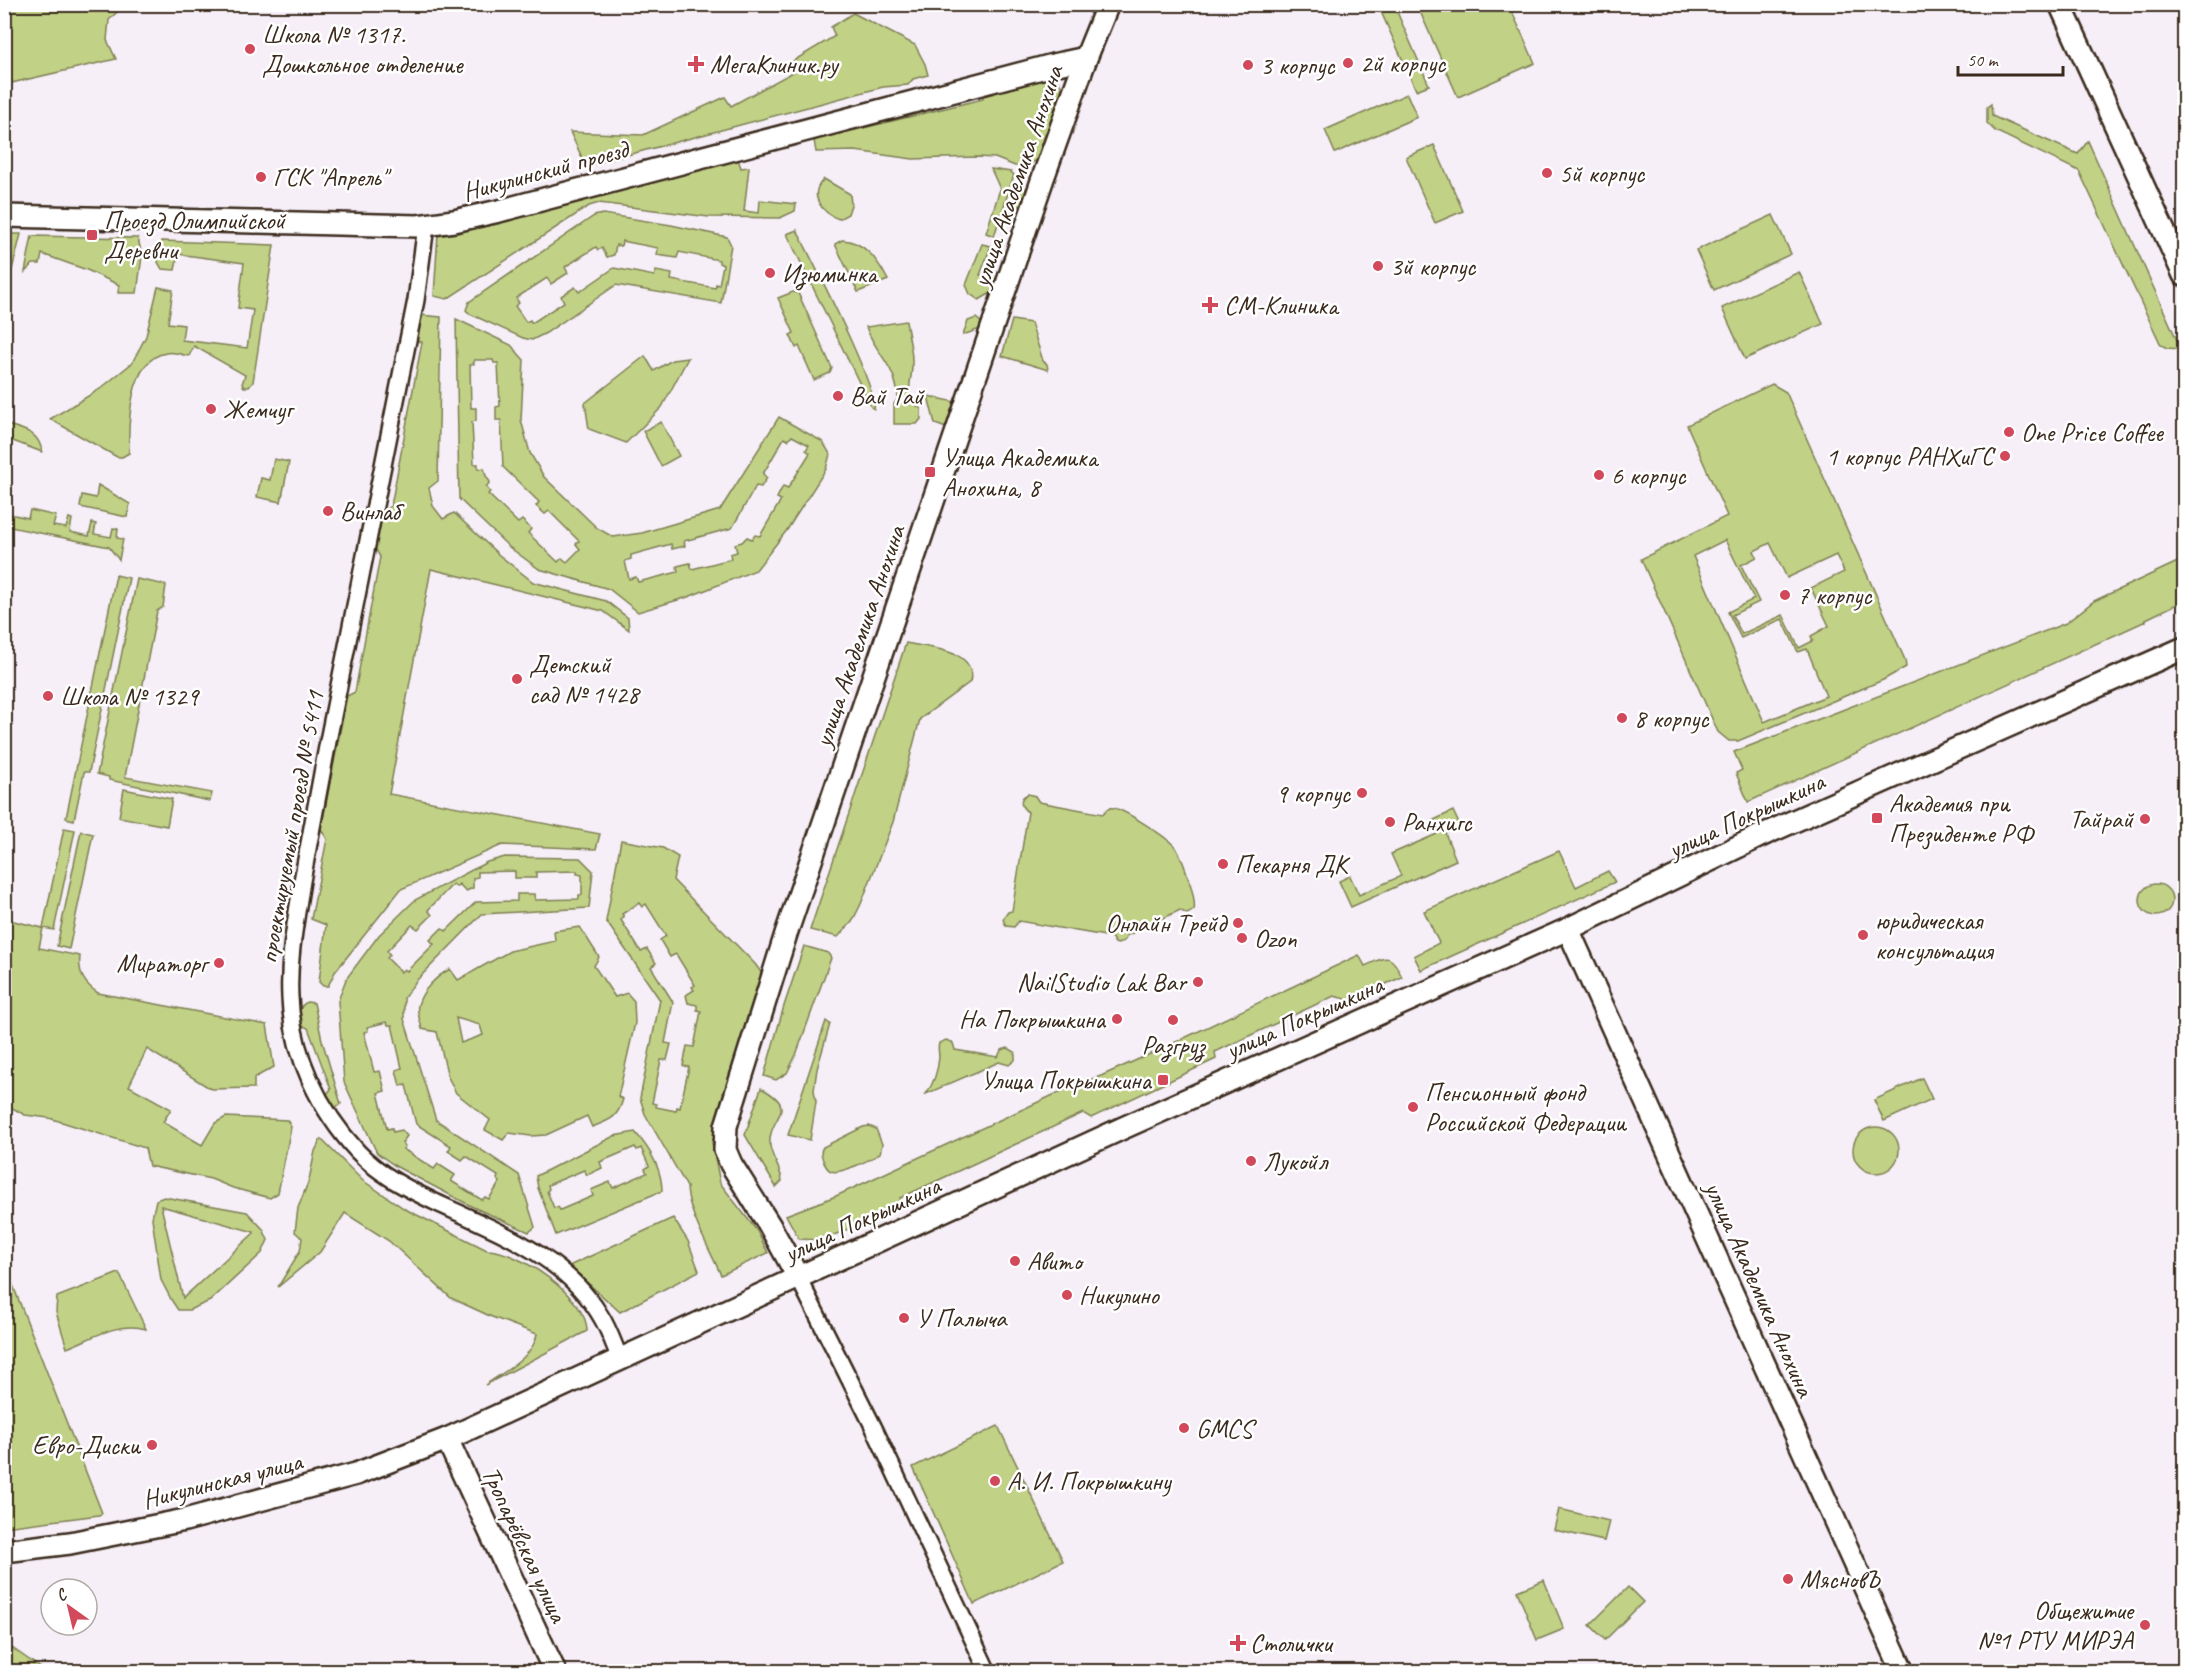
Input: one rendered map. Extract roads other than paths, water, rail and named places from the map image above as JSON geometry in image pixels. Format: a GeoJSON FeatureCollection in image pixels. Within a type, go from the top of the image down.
{"type":"FeatureCollection","features":[{"type":"Feature","properties":{"kind":"street","name":"улица Академика Анохина"},"geometry":{"type":"LineString","coordinates":[[798,1277],[770,1226],[730,1164],[725,1150],[726,1126],[786,934],[1042,178],[1108,4]]}},
{"type":"Feature","properties":{"kind":"street"},"geometry":{"type":"LineString","coordinates":[[2060,4],[2184,275]]}},
{"type":"Feature","properties":{"kind":"street","name":"Никулинский проезд"},"geometry":{"type":"LineString","coordinates":[[4,216],[426,226],[499,211],[1086,58]]}},
{"type":"Feature","properties":{"kind":"street","name":"проектируемый проезд № 5411"},"geometry":{"type":"LineString","coordinates":[[426,226],[416,300],[315,807],[291,950],[290,997],[294,1034],[313,1087],[340,1130],[367,1161],[401,1186],[509,1237],[563,1271],[585,1294],[602,1318],[620,1360]]}},
{"type":"Feature","properties":{"kind":"street","name":"улица Покрышкина"},"geometry":{"type":"LineString","coordinates":[[447,1439],[1260,1066],[1568,929],[1758,837],[2184,648]]}},
{"type":"Feature","properties":{"kind":"street","name":"улица Академика Анохина"},"geometry":{"type":"LineString","coordinates":[[1568,929],[1903,1671]]}},
{"type":"Feature","properties":{"kind":"street"},"geometry":{"type":"LineString","coordinates":[[798,1277],[874,1428],[988,1671]]}},
{"type":"Feature","properties":{"kind":"street","name":"Никулинская улица"},"geometry":{"type":"LineString","coordinates":[[4,1551],[70,1543],[195,1518],[356,1474],[447,1439]]}},
{"type":"Feature","properties":{"kind":"street","name":"Тропарёвская улица"},"geometry":{"type":"LineString","coordinates":[[447,1439],[555,1671]]}},
{"type":"Feature","properties":{"kind":"place","name":"Школа № 1317. Дошкольное отделение"},"geometry":{"type":"Point","coordinates":[250,49]}},
{"type":"Feature","properties":{"kind":"place","name":"2й корпус"},"geometry":{"type":"Point","coordinates":[1348,63]}},
{"type":"Feature","properties":{"kind":"place","name":"МегаКлиник.ру"},"geometry":{"type":"Point","coordinates":[696,64]}},
{"type":"Feature","properties":{"kind":"place","name":"3 корпус"},"geometry":{"type":"Point","coordinates":[1248,65]}},
{"type":"Feature","properties":{"kind":"place","name":"5й корпус"},"geometry":{"type":"Point","coordinates":[1547,173]}},
{"type":"Feature","properties":{"kind":"place","name":"ГСК \"Апрель\""},"geometry":{"type":"Point","coordinates":[261,177]}},
{"type":"Feature","properties":{"kind":"place","name":"Проезд Олимпийской Деревни"},"geometry":{"type":"Point","coordinates":[92,235]}},
{"type":"Feature","properties":{"kind":"place","name":"3й корпус"},"geometry":{"type":"Point","coordinates":[1378,266]}},
{"type":"Feature","properties":{"kind":"place","name":"Изюминка"},"geometry":{"type":"Point","coordinates":[770,273]}},
{"type":"Feature","properties":{"kind":"place","name":"СМ-Клиника"},"geometry":{"type":"Point","coordinates":[1210,305]}},
{"type":"Feature","properties":{"kind":"place","name":"Вай Тай"},"geometry":{"type":"Point","coordinates":[838,396]}},
{"type":"Feature","properties":{"kind":"place","name":"Жемчуг"},"geometry":{"type":"Point","coordinates":[211,409]}},
{"type":"Feature","properties":{"kind":"place","name":"One Price Coffee"},"geometry":{"type":"Point","coordinates":[2009,432]}},
{"type":"Feature","properties":{"kind":"place","name":"1 корпус РАНХиГС"},"geometry":{"type":"Point","coordinates":[2005,456]}},
{"type":"Feature","properties":{"kind":"place","name":"Улица Академика Анохина, 8"},"geometry":{"type":"Point","coordinates":[930,472]}},
{"type":"Feature","properties":{"kind":"place","name":"6 корпус"},"geometry":{"type":"Point","coordinates":[1599,475]}},
{"type":"Feature","properties":{"kind":"place","name":"Винлаб"},"geometry":{"type":"Point","coordinates":[328,511]}},
{"type":"Feature","properties":{"kind":"place","name":"7 корпус"},"geometry":{"type":"Point","coordinates":[1785,595]}},
{"type":"Feature","properties":{"kind":"place","name":"Детский сад № 1428"},"geometry":{"type":"Point","coordinates":[517,679]}},
{"type":"Feature","properties":{"kind":"place","name":"Школа № 1329"},"geometry":{"type":"Point","coordinates":[48,696]}},
{"type":"Feature","properties":{"kind":"place","name":"8 корпус"},"geometry":{"type":"Point","coordinates":[1622,718]}},
{"type":"Feature","properties":{"kind":"place","name":"9 корпус"},"geometry":{"type":"Point","coordinates":[1362,793]}},
{"type":"Feature","properties":{"kind":"place","name":"Академия при Президенте РФ"},"geometry":{"type":"Point","coordinates":[1877,818]}},
{"type":"Feature","properties":{"kind":"place","name":"Тайрай"},"geometry":{"type":"Point","coordinates":[2145,819]}},
{"type":"Feature","properties":{"kind":"place","name":"Ранхигс"},"geometry":{"type":"Point","coordinates":[1390,822]}},
{"type":"Feature","properties":{"kind":"place","name":"Пекарня ДК"},"geometry":{"type":"Point","coordinates":[1223,864]}},
{"type":"Feature","properties":{"kind":"place","name":"Онлайн Трейд"},"geometry":{"type":"Point","coordinates":[1238,923]}},
{"type":"Feature","properties":{"kind":"place","name":"юридическая консультация"},"geometry":{"type":"Point","coordinates":[1863,935]}},
{"type":"Feature","properties":{"kind":"place","name":"Ozon"},"geometry":{"type":"Point","coordinates":[1242,938]}},
{"type":"Feature","properties":{"kind":"place","name":"Мираторг"},"geometry":{"type":"Point","coordinates":[219,963]}},
{"type":"Feature","properties":{"kind":"place","name":"NailStudio Lak Bar"},"geometry":{"type":"Point","coordinates":[1198,982]}},
{"type":"Feature","properties":{"kind":"place","name":"На Покрышкина"},"geometry":{"type":"Point","coordinates":[1117,1019]}},
{"type":"Feature","properties":{"kind":"place","name":"Разгруз"},"geometry":{"type":"Point","coordinates":[1173,1020]}},
{"type":"Feature","properties":{"kind":"place","name":"Улица Покрышкина"},"geometry":{"type":"Point","coordinates":[1163,1080]}},
{"type":"Feature","properties":{"kind":"place","name":"Пенсионный фонд Российской Федерации"},"geometry":{"type":"Point","coordinates":[1413,1107]}},
{"type":"Feature","properties":{"kind":"place","name":"Лукойл"},"geometry":{"type":"Point","coordinates":[1251,1161]}},
{"type":"Feature","properties":{"kind":"place","name":"Авито"},"geometry":{"type":"Point","coordinates":[1015,1261]}},
{"type":"Feature","properties":{"kind":"place","name":"Никулино"},"geometry":{"type":"Point","coordinates":[1067,1295]}},
{"type":"Feature","properties":{"kind":"place","name":"У Палыча"},"geometry":{"type":"Point","coordinates":[904,1318]}},
{"type":"Feature","properties":{"kind":"place","name":"GMCS"},"geometry":{"type":"Point","coordinates":[1184,1428]}},
{"type":"Feature","properties":{"kind":"place","name":"Евро-Диски"},"geometry":{"type":"Point","coordinates":[152,1445]}},
{"type":"Feature","properties":{"kind":"place","name":"А. И. Покрышкину"},"geometry":{"type":"Point","coordinates":[995,1481]}},
{"type":"Feature","properties":{"kind":"place","name":"МясновЪ"},"geometry":{"type":"Point","coordinates":[1788,1579]}},
{"type":"Feature","properties":{"kind":"place","name":"Общежитие №1 РТУ МИРЭА"},"geometry":{"type":"Point","coordinates":[2145,1625]}},
{"type":"Feature","properties":{"kind":"place","name":"Столички"},"geometry":{"type":"Point","coordinates":[1238,1643]}}]}
